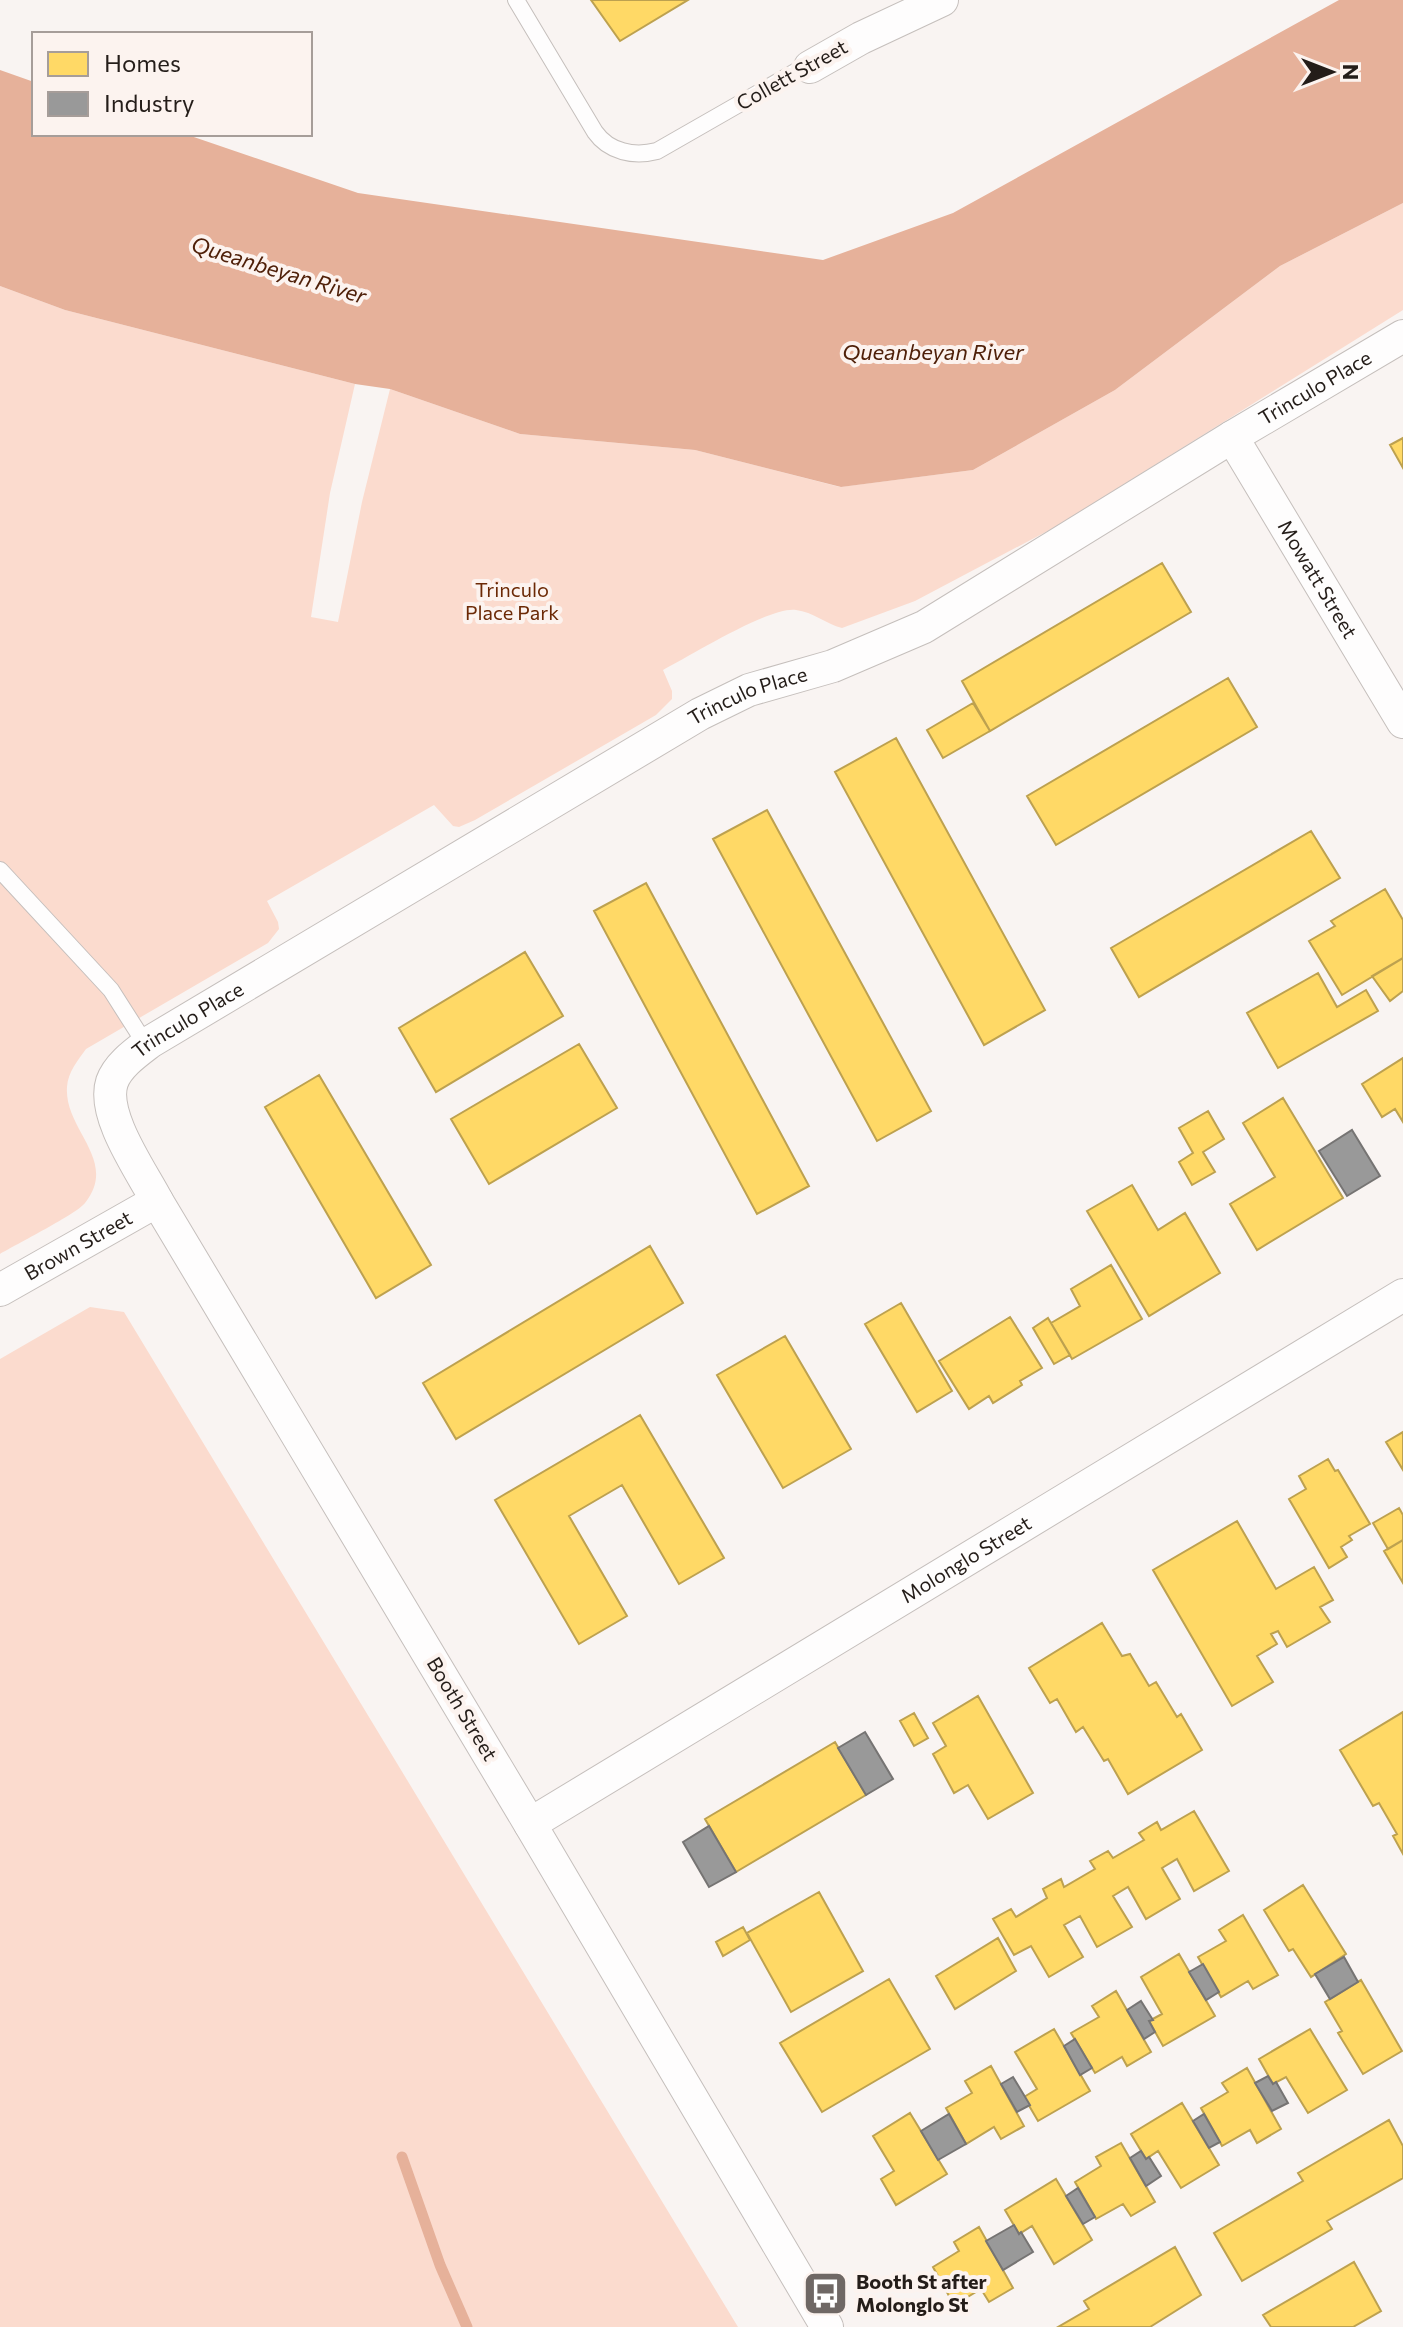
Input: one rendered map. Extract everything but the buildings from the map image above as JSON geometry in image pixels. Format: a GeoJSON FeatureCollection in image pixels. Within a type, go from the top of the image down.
{"type":"FeatureCollection","features":[{"type":"Feature","properties":{"kind":"street","name":"Collett Street"},"geometry":{"type":"LineString","coordinates":[[810,67],[887,24],[942,0]]}},
{"type":"Feature","properties":{"kind":"street","name":"Trinculo Place"},"geometry":{"type":"LineString","coordinates":[[111,1086],[121,1069],[146,1045],[700,714],[749,690],[833,666],[924,627],[1232,437],[1403,336]]}},
{"type":"Feature","properties":{"kind":"street","name":"Mowatt Street"},"geometry":{"type":"LineString","coordinates":[[1232,437],[1403,722]]}},
{"type":"Feature","properties":{"kind":"street","name":"Booth Street"},"geometry":{"type":"LineString","coordinates":[[111,1086],[112,1107],[120,1132],[157,1201],[827,2327]]}},
{"type":"Feature","properties":{"kind":"street","name":"Brown Street"},"geometry":{"type":"LineString","coordinates":[[0,1290],[157,1201]]}},
{"type":"Feature","properties":{"kind":"street","name":"Molonglo Street"},"geometry":{"type":"LineString","coordinates":[[530,1824],[1403,1295]]}},
{"type":"Feature","properties":{"kind":"lane","name":"Collett Street"},"geometry":{"type":"LineString","coordinates":[[516,0],[600,138],[624,152],[644,155],[657,151],[802,68],[810,67]]}},
{"type":"Feature","properties":{"kind":"lane"},"geometry":{"type":"LineString","coordinates":[[0,870],[111,990],[146,1045]]}},
{"type":"Feature","properties":{"kind":"green space","name":"Trinculo Place Park"},"geometry":{"type":"Polygon","coordinates":[[[1403,203],[1403,310],[1057,526],[915,601],[842,628],[796,610],[784,611],[750,624],[663,670],[672,699],[656,715],[475,820],[459,827],[453,826],[434,805],[267,901],[279,929],[268,943],[86,1049],[71,1071],[67,1087],[73,1117],[93,1159],[96,1173],[94,1187],[80,1208],[0,1254],[0,286],[65,310],[355,384],[330,493],[311,617],[338,622],[362,502],[390,389],[520,434],[695,450],[840,487],[973,470],[1115,390],[1280,266],[1403,203]]]}},
{"type":"Feature","properties":{"kind":"green space"},"geometry":{"type":"Polygon","coordinates":[[[90,1307],[124,1312],[738,2327],[0,2327],[0,1359],[90,1307]]]}},
{"type":"Feature","properties":{"kind":"water","name":"Queanbeyan River"},"geometry":{"type":"Polygon","coordinates":[[[1339,0],[1403,0],[1403,203],[1280,266],[1115,390],[973,470],[841,487],[695,450],[520,434],[390,389],[355,384],[65,310],[0,286],[0,70],[32,81],[32,136],[191,136],[358,193],[823,260],[953,213],[1339,0]]]}},
{"type":"Feature","properties":{"kind":"waterway"},"geometry":{"type":"LineString","coordinates":[[402,2157],[440,2265],[467,2327]]}},
{"type":"Feature","properties":{"kind":"place","name":"Booth St after Molonglo St"},"geometry":{"type":"Point","coordinates":[825,2293]}}]}
